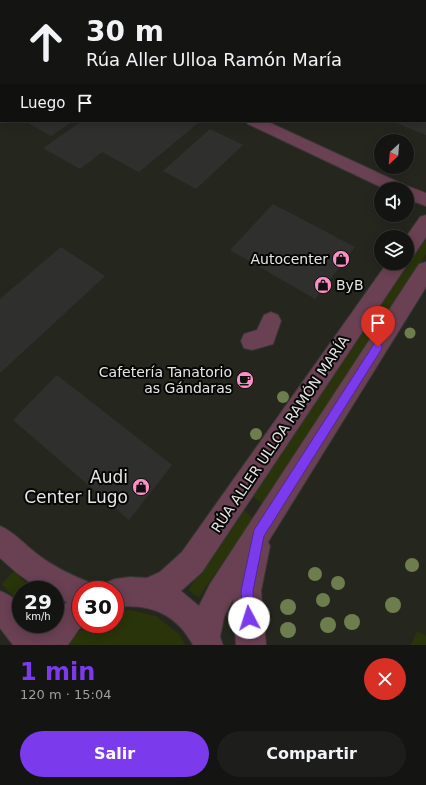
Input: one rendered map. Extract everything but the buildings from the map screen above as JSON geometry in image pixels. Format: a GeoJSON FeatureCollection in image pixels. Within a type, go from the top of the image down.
{"type":"FeatureCollection","features":[{"type":"Feature","properties":{"kind":"street"},"geometry":{"type":"LineString","coordinates":[[255,122],[385,182]]}},
{"type":"Feature","properties":{"kind":"street"},"geometry":{"type":"LineString","coordinates":[[414,195],[426,200]]}},
{"type":"Feature","properties":{"kind":"street"},"geometry":{"type":"LineString","coordinates":[[414,240],[426,222]]}},
{"type":"Feature","properties":{"kind":"street","name":"RÚA ALLER ULLOA RAMÓN MARÍA"},"geometry":{"type":"LineString","coordinates":[[150,592],[170,582],[192,562],[393,270]]}},
{"type":"Feature","properties":{"kind":"street"},"geometry":{"type":"LineString","coordinates":[[207,641],[210,615],[220,594],[426,270]]}},
{"type":"Feature","properties":{"kind":"street"},"geometry":{"type":"LineString","coordinates":[[252,342],[266,337],[271,321]]}},
{"type":"Feature","properties":{"kind":"street"},"geometry":{"type":"LineString","coordinates":[[251,645],[247,591],[258,534]]}},
{"type":"Feature","properties":{"kind":"street"},"geometry":{"type":"LineString","coordinates":[[0,539],[15,554],[59,585],[72,590]]}},
{"type":"Feature","properties":{"kind":"street"},"geometry":{"type":"LineString","coordinates":[[124,591],[150,592],[167,598],[181,608],[194,621],[207,641]]}},
{"type":"Feature","properties":{"kind":"street"},"geometry":{"type":"LineString","coordinates":[[0,605],[29,642],[29,645]]}},
{"type":"Feature","properties":{"kind":"street"},"geometry":{"type":"LineString","coordinates":[[50,645],[72,616]]}},
{"type":"Feature","properties":{"kind":"shaded area"},"geometry":{"type":"Polygon","coordinates":[[[0,122],[426,122],[426,645],[0,645],[0,122]]]}},
{"type":"Feature","properties":{"kind":"green space"},"geometry":{"type":"Polygon","coordinates":[[[426,235],[426,254],[263,504],[251,495],[402,270],[414,270],[414,253],[426,235]]]}},
{"type":"Feature","properties":{"kind":"green space"},"geometry":{"type":"Polygon","coordinates":[[[242,509],[254,519],[199,597],[189,591],[191,585],[242,509]]]}},
{"type":"Feature","properties":{"kind":"green space"},"geometry":{"type":"Polygon","coordinates":[[[14,571],[23,581],[12,581],[12,595],[2,584],[14,571]]]}},
{"type":"Feature","properties":{"kind":"green space"},"geometry":{"type":"Polygon","coordinates":[[[129,610],[156,616],[180,635],[185,645],[68,645],[77,633],[124,633],[124,611],[129,610]]]}},
{"type":"Feature","properties":{"kind":"green space"},"geometry":{"type":"Polygon","coordinates":[[[417,631],[426,636],[426,645],[411,645],[417,631]]]}},
{"type":"Feature","properties":{"kind":"place","name":"Autocenter"},"geometry":{"type":"Point","coordinates":[341,259]}},
{"type":"Feature","properties":{"kind":"place","name":"ByB"},"geometry":{"type":"Point","coordinates":[323,285]}},
{"type":"Feature","properties":{"kind":"place","name":"Cafetería Tanatorio as Gándaras"},"geometry":{"type":"Point","coordinates":[245,380]}},
{"type":"Feature","properties":{"kind":"place","name":"Audi Center Lugo"},"geometry":{"type":"Point","coordinates":[141,487]}},
{"type":"Feature","properties":{"kind":"route"},"geometry":{"type":"LineString","coordinates":[[249,618],[247,591],[258,534],[378,347]]}}]}
